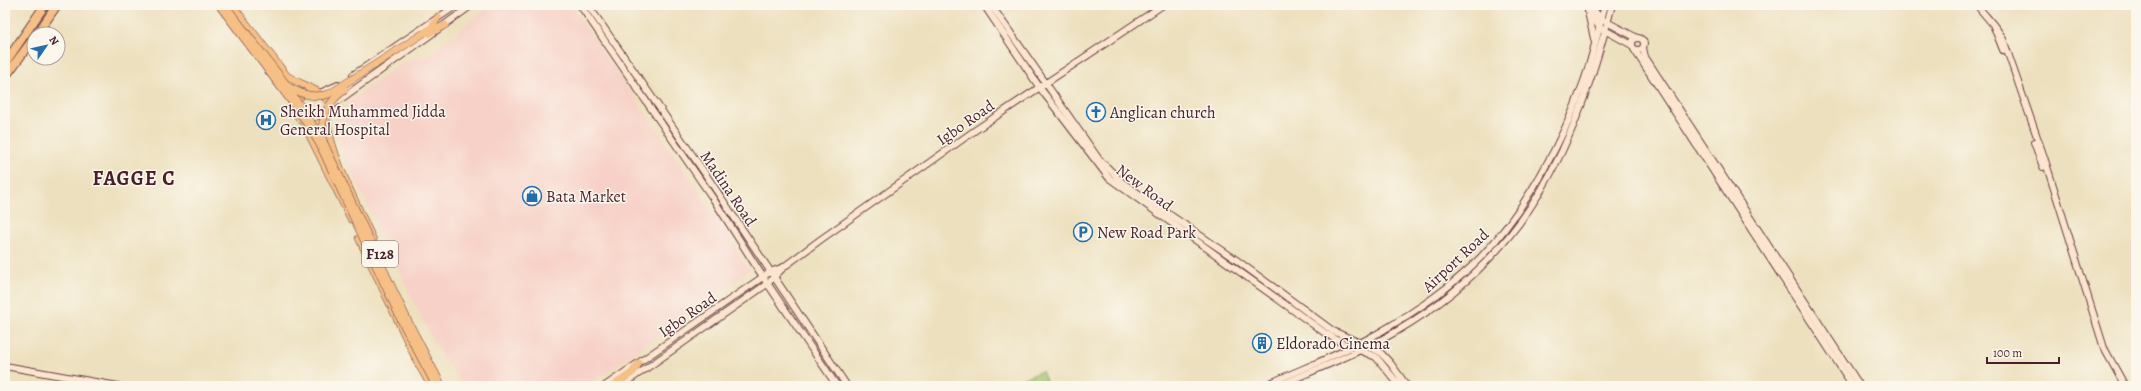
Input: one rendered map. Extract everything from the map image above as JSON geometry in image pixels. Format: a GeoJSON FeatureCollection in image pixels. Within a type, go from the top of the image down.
{"type":"FeatureCollection","features":[{"type":"Feature","properties":{"kind":"highway"},"geometry":{"type":"LineString","coordinates":[[5,63],[45,5]]}},
{"type":"Feature","properties":{"kind":"highway"},"geometry":{"type":"LineString","coordinates":[[49,15],[53,5]]}},
{"type":"Feature","properties":{"kind":"highway"},"geometry":{"type":"LineString","coordinates":[[42,26],[57,5]]}},
{"type":"Feature","properties":{"kind":"highway"},"geometry":{"type":"LineString","coordinates":[[5,77],[26,49]]}},
{"type":"Feature","properties":{"kind":"main road","name":"F128"},"geometry":{"type":"LineString","coordinates":[[215,5],[303,123],[418,363],[431,386]]}},
{"type":"Feature","properties":{"kind":"main road"},"geometry":{"type":"LineString","coordinates":[[219,5],[300,113],[320,145],[402,322],[436,386]]}},
{"type":"Feature","properties":{"kind":"main road"},"geometry":{"type":"LineString","coordinates":[[225,5],[286,84],[324,143],[406,319],[442,386]]}},
{"type":"Feature","properties":{"kind":"main road"},"geometry":{"type":"LineString","coordinates":[[232,5],[286,76],[293,81],[318,92],[328,100],[329,107],[472,5]]}},
{"type":"Feature","properties":{"kind":"main road"},"geometry":{"type":"LineString","coordinates":[[297,115],[295,109],[299,97],[309,91],[318,92],[341,84],[456,5]]}},
{"type":"Feature","properties":{"kind":"main road","name":"Madina Road"},"geometry":{"type":"LineString","coordinates":[[580,5],[714,200],[763,277],[837,386]]}},
{"type":"Feature","properties":{"kind":"main road","name":"Madina Road"},"geometry":{"type":"LineString","coordinates":[[588,5],[702,169],[847,386]]}},
{"type":"Feature","properties":{"kind":"main road","name":"New Road"},"geometry":{"type":"LineString","coordinates":[[984,5],[1040,88],[1110,175],[1156,210],[1333,331],[1360,346]]}},
{"type":"Feature","properties":{"kind":"main road","name":"New Road"},"geometry":{"type":"LineString","coordinates":[[991,5],[1110,175]]}},
{"type":"Feature","properties":{"kind":"main road","name":"Igbo Road"},"geometry":{"type":"LineString","coordinates":[[621,386],[768,284],[785,266],[977,129],[1163,5]]}},
{"type":"Feature","properties":{"kind":"main road"},"geometry":{"type":"LineString","coordinates":[[1586,5],[1599,27],[1638,50],[1643,48]]}},
{"type":"Feature","properties":{"kind":"main road"},"geometry":{"type":"LineString","coordinates":[[1586,5],[1595,44]]}},
{"type":"Feature","properties":{"kind":"main road"},"geometry":{"type":"LineString","coordinates":[[1590,5],[1604,21],[1644,41],[1643,48],[1645,57],[1860,386]]}},
{"type":"Feature","properties":{"kind":"main road","name":"Airport Road"},"geometry":{"type":"LineString","coordinates":[[1360,346],[1367,346],[1398,330],[1473,276],[1524,219],[1558,160],[1577,118],[1606,30],[1604,21],[1605,5]]}},
{"type":"Feature","properties":{"kind":"main road","name":"Airport Road"},"geometry":{"type":"LineString","coordinates":[[1279,386],[1360,346],[1430,301],[1465,272],[1498,238],[1526,198],[1556,145],[1584,81],[1599,27],[1604,21],[1612,5]]}},
{"type":"Feature","properties":{"kind":"main road"},"geometry":{"type":"LineString","coordinates":[[1977,5],[1998,30],[2003,40],[2023,94],[2107,356],[2125,386]]}},
{"type":"Feature","properties":{"kind":"main road"},"geometry":{"type":"LineString","coordinates":[[324,143],[322,135],[324,118],[332,101],[341,92],[424,34],[432,27],[438,17]]}},
{"type":"Feature","properties":{"kind":"main road"},"geometry":{"type":"LineString","coordinates":[[286,84],[305,96],[321,96],[329,94],[424,34],[445,25]]}},
{"type":"Feature","properties":{"kind":"main road"},"geometry":{"type":"LineString","coordinates":[[1994,27],[2019,95],[2100,350],[2120,386]]}},
{"type":"Feature","properties":{"kind":"main road"},"geometry":{"type":"LineString","coordinates":[[1637,38],[1633,41],[1633,47],[1853,386]]}},
{"type":"Feature","properties":{"kind":"main road","name":"F128"},"geometry":{"type":"LineString","coordinates":[[329,107],[326,118],[329,136],[335,155],[420,339],[446,386]]}},
{"type":"Feature","properties":{"kind":"main road"},"geometry":{"type":"LineString","coordinates":[[303,123],[318,124],[326,118]]}},
{"type":"Feature","properties":{"kind":"main road"},"geometry":{"type":"LineString","coordinates":[[1498,238],[1504,243]]}},
{"type":"Feature","properties":{"kind":"main road","name":"New Road"},"geometry":{"type":"LineString","coordinates":[[1232,261],[1325,333],[1353,346],[1360,346]]}},
{"type":"Feature","properties":{"kind":"main road","name":"Igbo Road"},"geometry":{"type":"LineString","coordinates":[[605,386],[770,272],[785,266]]}},
{"type":"Feature","properties":{"kind":"main road"},"geometry":{"type":"LineString","coordinates":[[1264,386],[1353,346]]}},
{"type":"Feature","properties":{"kind":"main road"},"geometry":{"type":"LineString","coordinates":[[1360,346],[1383,363],[1400,386]]}},
{"type":"Feature","properties":{"kind":"main road"},"geometry":{"type":"LineString","coordinates":[[1367,346],[1385,357],[1407,386]]}},
{"type":"Feature","properties":{"kind":"main road"},"geometry":{"type":"LineString","coordinates":[[616,386],[632,373],[639,363]]}},
{"type":"Feature","properties":{"kind":"main road"},"geometry":{"type":"LineString","coordinates":[[5,366],[118,386]]}},
{"type":"Feature","properties":{"kind":"main road"},"geometry":{"type":"LineString","coordinates":[[613,386],[645,370]]}},
{"type":"Feature","properties":{"kind":"shaded area","name":"Bata Market"},"geometry":{"type":"Polygon","coordinates":[[[491,5],[571,5],[712,210],[750,270],[587,386],[463,386],[434,343],[341,151],[340,119],[350,101],[405,61],[427,56],[491,5]]]}},
{"type":"Feature","properties":{"kind":"green space"},"geometry":{"type":"Polygon","coordinates":[[[1042,371],[1048,386],[1005,386],[1042,371]]]}},
{"type":"Feature","properties":{"kind":"place","name":"Anglican church"},"geometry":{"type":"Point","coordinates":[1096,112]}},
{"type":"Feature","properties":{"kind":"place","name":"Sheikh Muhammed Jidda General Hospital"},"geometry":{"type":"Point","coordinates":[266,120]}},
{"type":"Feature","properties":{"kind":"place","name":"Bata Market"},"geometry":{"type":"Point","coordinates":[532,196]}},
{"type":"Feature","properties":{"kind":"place","name":"New Road Park"},"geometry":{"type":"Point","coordinates":[1083,232]}},
{"type":"Feature","properties":{"kind":"place","name":"Eldorado Cinema"},"geometry":{"type":"Point","coordinates":[1262,343]}},
{"type":"Feature","properties":{"kind":"district","name":"FAGGE C"},"geometry":{"type":"Point","coordinates":[134,178]}}]}
